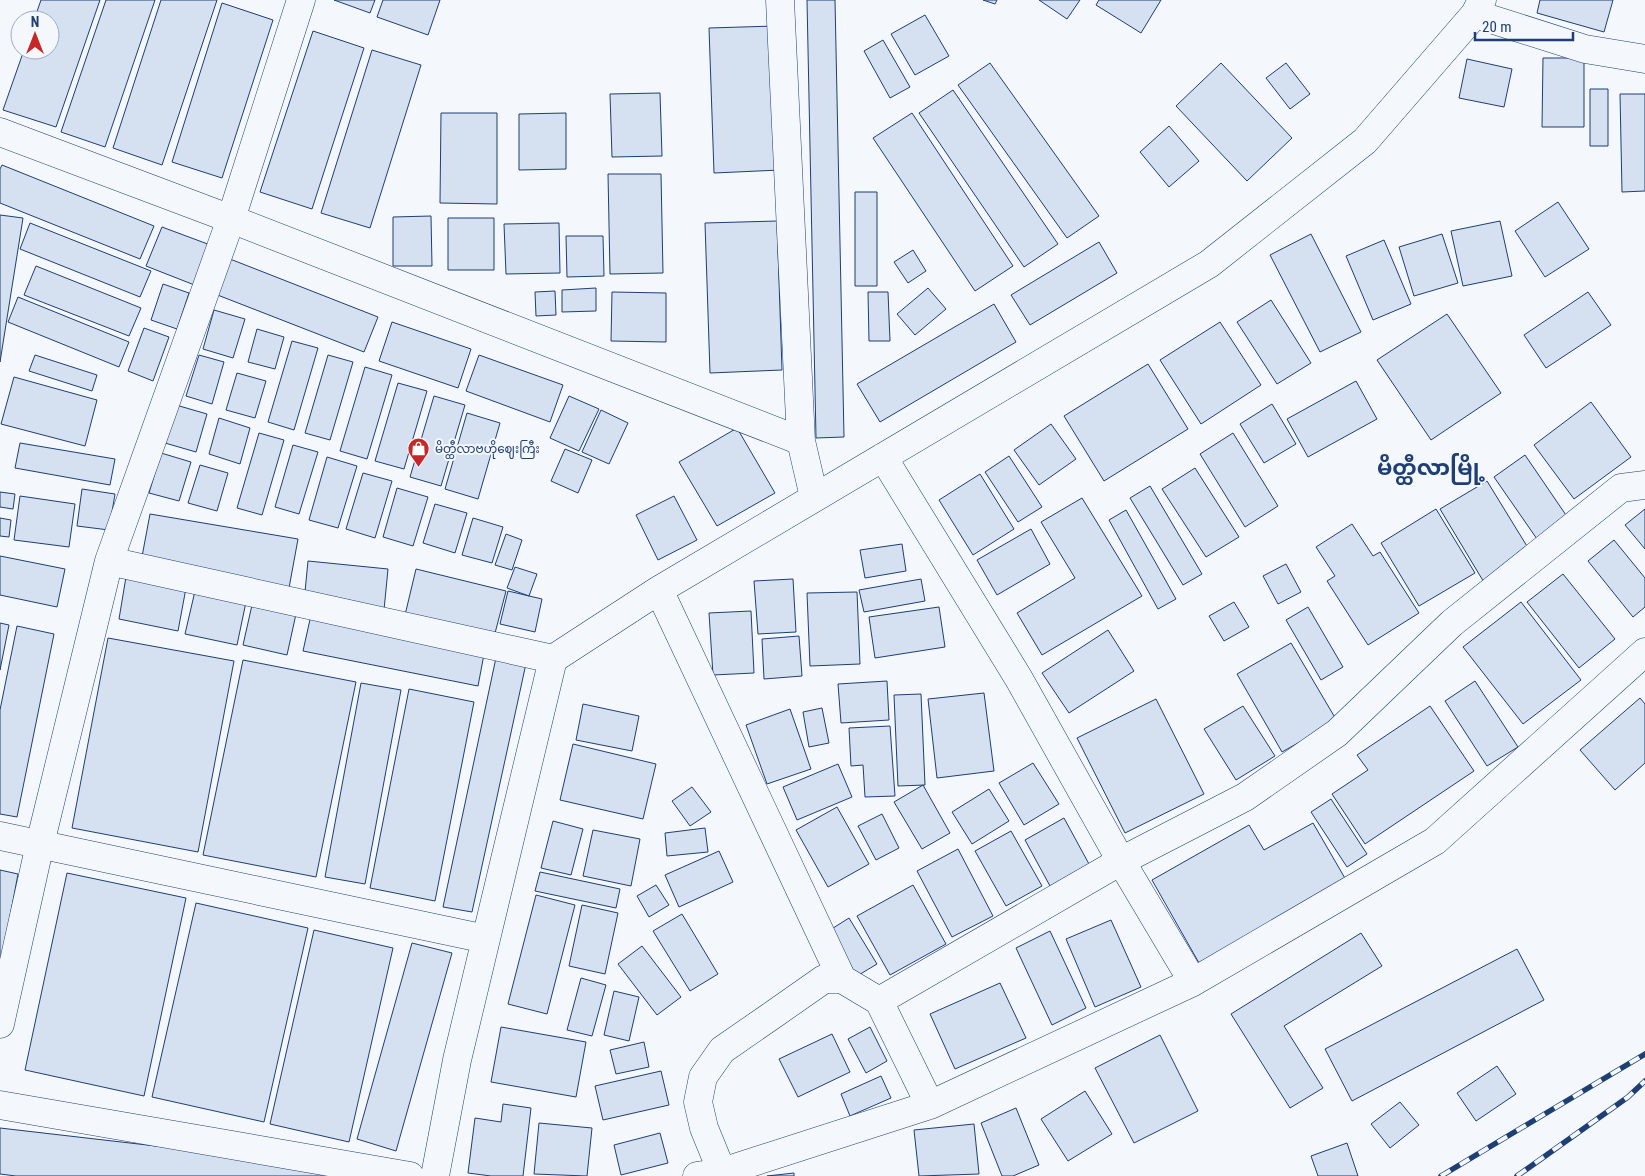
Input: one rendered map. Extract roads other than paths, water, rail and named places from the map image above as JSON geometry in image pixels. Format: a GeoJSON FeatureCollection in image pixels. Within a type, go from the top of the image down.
{"type":"FeatureCollection","features":[{"type":"Feature","properties":{"kind":"street"},"geometry":{"type":"LineString","coordinates":[[0,1024],[40,844],[110,561],[230,219],[301,0]]}},
{"type":"Feature","properties":{"kind":"street"},"geometry":{"type":"LineString","coordinates":[[780,0],[801,441],[814,497]]}},
{"type":"Feature","properties":{"kind":"street"},"geometry":{"type":"LineString","coordinates":[[435,1176],[457,1060],[553,659],[660,590],[814,497],[1209,264],[1365,141],[1478,7],[1585,49],[1645,59]]}},
{"type":"Feature","properties":{"kind":"street"},"geometry":{"type":"LineString","coordinates":[[0,132],[230,219],[801,441]]}},
{"type":"Feature","properties":{"kind":"street"},"geometry":{"type":"LineString","coordinates":[[883,457],[1019,679],[1121,861],[1193,982]]}},
{"type":"Feature","properties":{"kind":"street"},"geometry":{"type":"LineString","coordinates":[[879,1001],[1121,861],[1245,797],[1336,732],[1460,617],[1621,488],[1645,485]]}},
{"type":"Feature","properties":{"kind":"street"},"geometry":{"type":"LineString","coordinates":[[110,561],[553,659]]}},
{"type":"Feature","properties":{"kind":"street"},"geometry":{"type":"LineString","coordinates":[[660,590],[842,979]]}},
{"type":"Feature","properties":{"kind":"street"},"geometry":{"type":"LineString","coordinates":[[930,1105],[879,1001],[842,979],[824,979],[722,1050],[702,1077],[698,1102],[704,1128],[709,1174],[930,1105],[1193,982],[1435,841],[1645,652]]}},
{"type":"Feature","properties":{"kind":"street"},"geometry":{"type":"LineString","coordinates":[[0,836],[486,940]]}},
{"type":"Feature","properties":{"kind":"street"},"geometry":{"type":"LineString","coordinates":[[0,1105],[410,1176]]}},
{"type":"Feature","properties":{"kind":"railway"},"geometry":{"type":"LineString","coordinates":[[1441,1176],[1645,1054]]}},
{"type":"Feature","properties":{"kind":"railway"},"geometry":{"type":"LineString","coordinates":[[1517,1176],[1628,1097],[1645,1081]]}},
{"type":"Feature","properties":{"kind":"place","name":"မိတ္ထီလာဗဟိုဈေးကြီး"},"geometry":{"type":"Point","coordinates":[419,468]}},
{"type":"Feature","properties":{"kind":"district","name":"မိတ္ထီလာမြို့"},"geometry":{"type":"Point","coordinates":[1431,467]}}]}
